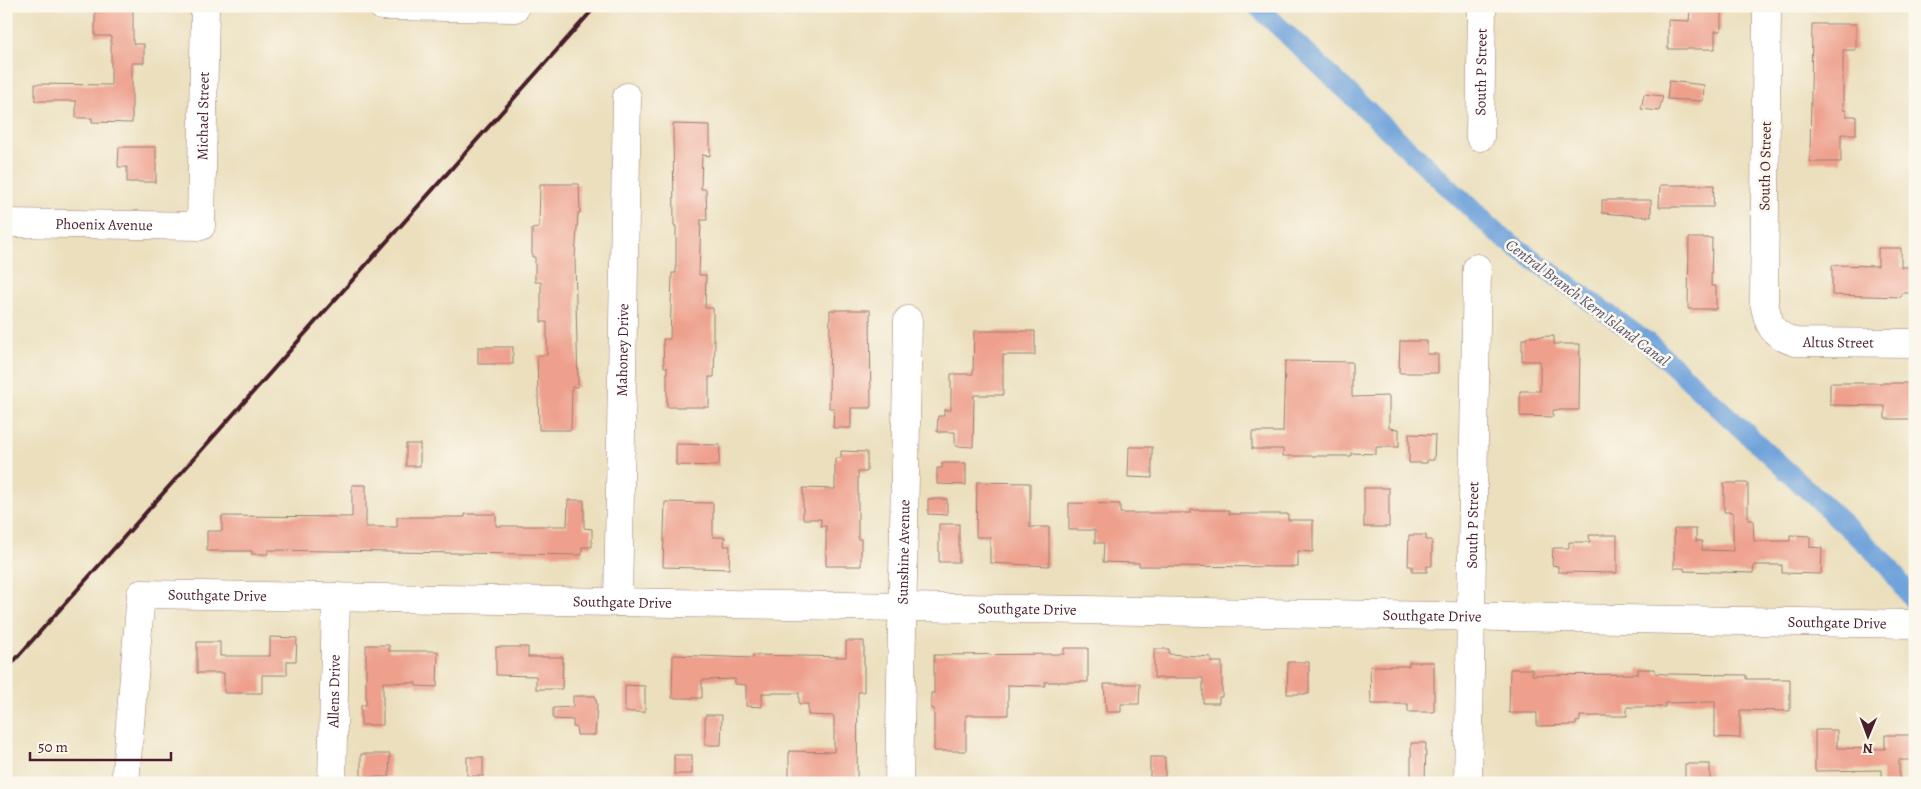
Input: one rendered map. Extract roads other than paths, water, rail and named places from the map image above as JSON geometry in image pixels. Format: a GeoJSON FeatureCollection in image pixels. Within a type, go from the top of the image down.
{"type":"FeatureCollection","features":[{"type":"Feature","properties":{"kind":"street","name":"Michael Street"},"geometry":{"type":"LineString","coordinates":[[201,226],[205,6]]}},
{"type":"Feature","properties":{"kind":"street"},"geometry":{"type":"LineString","coordinates":[[382,6],[515,7]]}},
{"type":"Feature","properties":{"kind":"street","name":"South P Street"},"geometry":{"type":"LineString","coordinates":[[1480,137],[1482,6]]}},
{"type":"Feature","properties":{"kind":"street","name":"South O Street"},"geometry":{"type":"LineString","coordinates":[[1767,6],[1764,302],[1769,325]]}},
{"type":"Feature","properties":{"kind":"street","name":"Mahoney Drive"},"geometry":{"type":"LineString","coordinates":[[618,602],[627,97]]}},
{"type":"Feature","properties":{"kind":"street","name":"Phoenix Avenue"},"geometry":{"type":"LineString","coordinates":[[6,223],[201,226]]}},
{"type":"Feature","properties":{"kind":"street","name":"South P Street"},"geometry":{"type":"LineString","coordinates":[[1468,783],[1477,268]]}},
{"type":"Feature","properties":{"kind":"street","name":"Sunshine Avenue"},"geometry":{"type":"LineString","coordinates":[[899,783],[908,320]]}},
{"type":"Feature","properties":{"kind":"street","name":"Altus Street"},"geometry":{"type":"LineString","coordinates":[[1769,325],[1780,337],[1796,342],[1915,343]]}},
{"type":"Feature","properties":{"kind":"street","name":"Southgate Drive"},"geometry":{"type":"LineString","coordinates":[[125,783],[141,594],[1915,624]]}},
{"type":"Feature","properties":{"kind":"street","name":"Allens Drive"},"geometry":{"type":"LineString","coordinates":[[332,783],[336,598]]}},
{"type":"Feature","properties":{"kind":"waterway","name":"Central Branch Kern Island Canal"},"geometry":{"type":"LineString","coordinates":[[1257,6],[1498,234],[1651,345],[1884,561],[1914,601]]}},
{"type":"Feature","properties":{"kind":"railway"},"geometry":{"type":"LineString","coordinates":[[6,670],[596,6]]}}]}
